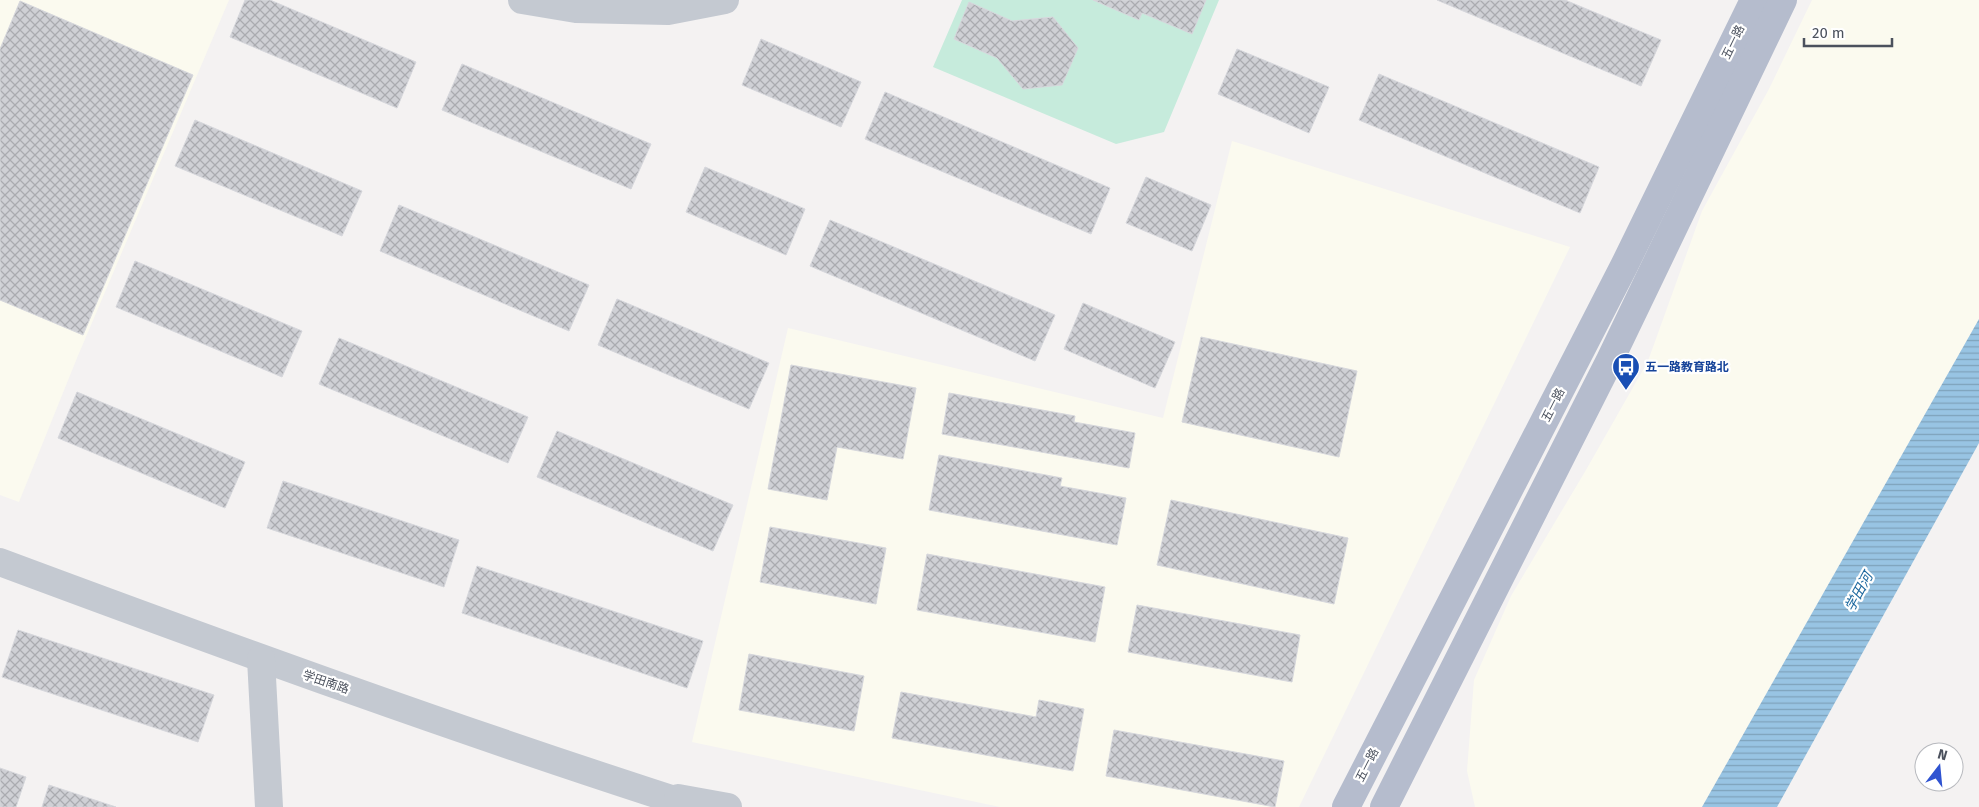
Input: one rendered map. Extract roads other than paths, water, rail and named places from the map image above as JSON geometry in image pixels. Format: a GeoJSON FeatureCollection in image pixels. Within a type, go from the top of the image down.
{"type":"FeatureCollection","features":[{"type":"Feature","properties":{"kind":"main road","name":"五一路"},"geometry":{"type":"LineString","coordinates":[[1346,807],[1624,266],[1754,0]]}},
{"type":"Feature","properties":{"kind":"main road"},"geometry":{"type":"LineString","coordinates":[[1384,807],[1606,369],[1783,0]]}},
{"type":"Feature","properties":{"kind":"street"},"geometry":{"type":"LineString","coordinates":[[522,0],[576,9],[668,11],[725,0]]}},
{"type":"Feature","properties":{"kind":"street","name":"学田南路"},"geometry":{"type":"LineString","coordinates":[[0,562],[261,659],[656,800]]}},
{"type":"Feature","properties":{"kind":"street"},"geometry":{"type":"LineString","coordinates":[[261,659],[269,807]]}},
{"type":"Feature","properties":{"kind":"street"},"geometry":{"type":"LineString","coordinates":[[656,800],[696,807]]}},
{"type":"Feature","properties":{"kind":"street"},"geometry":{"type":"LineString","coordinates":[[656,800],[728,807]]}},
{"type":"Feature","properties":{"kind":"water","name":"学田河"},"geometry":{"type":"Polygon","coordinates":[[[1979,319],[1979,443],[1777,807],[1702,807],[1979,319]]]}},
{"type":"Feature","properties":{"kind":"place","name":"五一路教育路北"},"geometry":{"type":"Point","coordinates":[1626,391]}}]}
